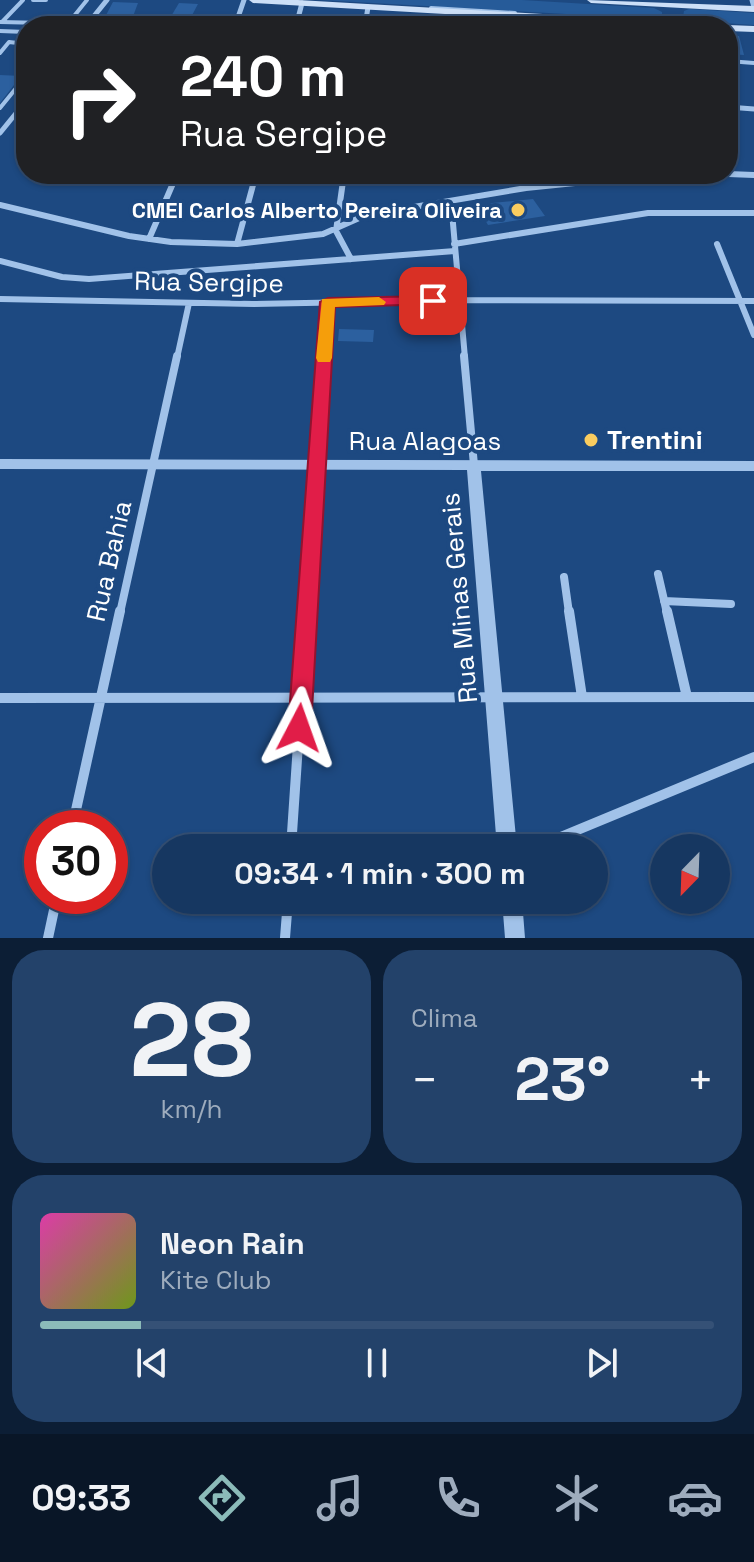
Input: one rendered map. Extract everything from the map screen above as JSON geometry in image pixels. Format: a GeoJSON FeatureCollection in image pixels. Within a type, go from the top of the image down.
{"type":"FeatureCollection","features":[{"type":"Feature","properties":{"kind":"main road"},"geometry":{"type":"LineString","coordinates":[[253,0],[534,16]]}},
{"type":"Feature","properties":{"kind":"main road"},"geometry":{"type":"LineString","coordinates":[[591,0],[754,8]]}},
{"type":"Feature","properties":{"kind":"main road"},"geometry":{"type":"LineString","coordinates":[[647,3],[666,16]]}},
{"type":"Feature","properties":{"kind":"main road"},"geometry":{"type":"LineString","coordinates":[[681,16],[679,14],[686,8],[697,6]]}},
{"type":"Feature","properties":{"kind":"street"},"geometry":{"type":"LineString","coordinates":[[94,16],[107,0]]}},
{"type":"Feature","properties":{"kind":"street"},"geometry":{"type":"LineString","coordinates":[[752,0],[754,8]]}},
{"type":"Feature","properties":{"kind":"street"},"geometry":{"type":"LineString","coordinates":[[299,16],[302,3]]}},
{"type":"Feature","properties":{"kind":"street"},"geometry":{"type":"LineString","coordinates":[[367,16],[368,7]]}},
{"type":"Feature","properties":{"kind":"street"},"geometry":{"type":"LineString","coordinates":[[0,133],[16,113]]}},
{"type":"Feature","properties":{"kind":"street"},"geometry":{"type":"LineString","coordinates":[[149,239],[173,184]]}},
{"type":"Feature","properties":{"kind":"street"},"geometry":{"type":"LineString","coordinates":[[237,244],[253,184]]}},
{"type":"Feature","properties":{"kind":"street"},"geometry":{"type":"LineString","coordinates":[[343,184],[336,231],[351,259]]}},
{"type":"Feature","properties":{"kind":"street"},"geometry":{"type":"LineString","coordinates":[[0,205],[149,239],[237,244],[336,231],[356,217],[551,184]]}},
{"type":"Feature","properties":{"kind":"street","name":"Rua Minas Gerais"},"geometry":{"type":"LineString","coordinates":[[451,201],[506,834]]}},
{"type":"Feature","properties":{"kind":"street"},"geometry":{"type":"LineString","coordinates":[[0,261],[62,277],[89,279],[351,259],[455,247],[648,213],[754,213]]}},
{"type":"Feature","properties":{"kind":"street"},"geometry":{"type":"LineString","coordinates":[[717,244],[754,335]]}},
{"type":"Feature","properties":{"kind":"street"},"geometry":{"type":"LineString","coordinates":[[82,299],[89,279]]}},
{"type":"Feature","properties":{"kind":"street","name":"Rua Sergipe"},"geometry":{"type":"LineString","coordinates":[[0,299],[189,303],[754,301]]}},
{"type":"Feature","properties":{"kind":"street"},"geometry":{"type":"LineString","coordinates":[[292,834],[328,302]]}},
{"type":"Feature","properties":{"kind":"street","name":"Rua Bahia"},"geometry":{"type":"LineString","coordinates":[[76,810],[189,303]]}},
{"type":"Feature","properties":{"kind":"street","name":"Rua Alagoas"},"geometry":{"type":"LineString","coordinates":[[0,464],[754,466]]}},
{"type":"Feature","properties":{"kind":"street"},"geometry":{"type":"LineString","coordinates":[[658,574],[687,697]]}},
{"type":"Feature","properties":{"kind":"street"},"geometry":{"type":"LineString","coordinates":[[564,577],[582,697]]}},
{"type":"Feature","properties":{"kind":"street"},"geometry":{"type":"LineString","coordinates":[[664,601],[731,604]]}},
{"type":"Feature","properties":{"kind":"street"},"geometry":{"type":"LineString","coordinates":[[0,698],[754,697]]}},
{"type":"Feature","properties":{"kind":"street"},"geometry":{"type":"LineString","coordinates":[[568,834],[754,757]]}},
{"type":"Feature","properties":{"kind":"street"},"geometry":{"type":"LineString","coordinates":[[48,938],[53,914]]}},
{"type":"Feature","properties":{"kind":"street"},"geometry":{"type":"LineString","coordinates":[[285,938],[287,914]]}},
{"type":"Feature","properties":{"kind":"street"},"geometry":{"type":"LineString","coordinates":[[513,914],[515,938]]}},
{"type":"Feature","properties":{"kind":"lane"},"geometry":{"type":"LineString","coordinates":[[1,25],[23,0]]}},
{"type":"Feature","properties":{"kind":"lane"},"geometry":{"type":"LineString","coordinates":[[33,0],[46,0]]}},
{"type":"Feature","properties":{"kind":"lane"},"geometry":{"type":"LineString","coordinates":[[74,16],[87,0]]}},
{"type":"Feature","properties":{"kind":"lane"},"geometry":{"type":"LineString","coordinates":[[0,53],[9,42],[16,44]]}},
{"type":"Feature","properties":{"kind":"lane"},"geometry":{"type":"LineString","coordinates":[[0,108],[16,88]]}},
{"type":"Feature","properties":{"kind":"shaded area"},"geometry":{"type":"Polygon","coordinates":[[[320,0],[522,0],[654,8],[662,12],[662,16],[603,16],[320,0]]]}},
{"type":"Feature","properties":{"kind":"shaded area"},"geometry":{"type":"Polygon","coordinates":[[[684,11],[754,13],[754,25],[738,24],[738,16],[683,16],[684,11]]]}},
{"type":"Feature","properties":{"kind":"building"},"geometry":{"type":"Polygon","coordinates":[[[113,2],[138,3],[133,16],[106,16],[113,2]]]}},
{"type":"Feature","properties":{"kind":"building"},"geometry":{"type":"Polygon","coordinates":[[[179,3],[198,4],[192,16],[171,16],[179,3]]]}},
{"type":"Feature","properties":{"kind":"building"},"geometry":{"type":"Polygon","coordinates":[[[738,36],[739,36],[744,55],[738,55],[738,36]]]}},
{"type":"Feature","properties":{"kind":"building"},"geometry":{"type":"Polygon","coordinates":[[[0,75],[16,76],[16,82],[0,103],[0,75]]]}},
{"type":"Feature","properties":{"kind":"building"},"geometry":{"type":"Polygon","coordinates":[[[533,199],[545,216],[488,225],[480,211],[486,210],[482,204],[533,199]]]}},
{"type":"Feature","properties":{"kind":"building"},"geometry":{"type":"Polygon","coordinates":[[[339,329],[374,330],[373,342],[338,341],[339,329]]]}},
{"type":"Feature","properties":{"kind":"slow traffic"},"geometry":{"type":"LineString","coordinates":[[324,358],[328,302],[379,302]]}},
{"type":"Feature","properties":{"kind":"place","name":"CMEI Carlos Alberto Pereira Oliveira"},"geometry":{"type":"Point","coordinates":[518,210]}},
{"type":"Feature","properties":{"kind":"place","name":"Trentini"},"geometry":{"type":"Point","coordinates":[591,440]}},
{"type":"Feature","properties":{"kind":"route"},"geometry":{"type":"LineString","coordinates":[[299,728],[328,302],[433,301]]}}]}
